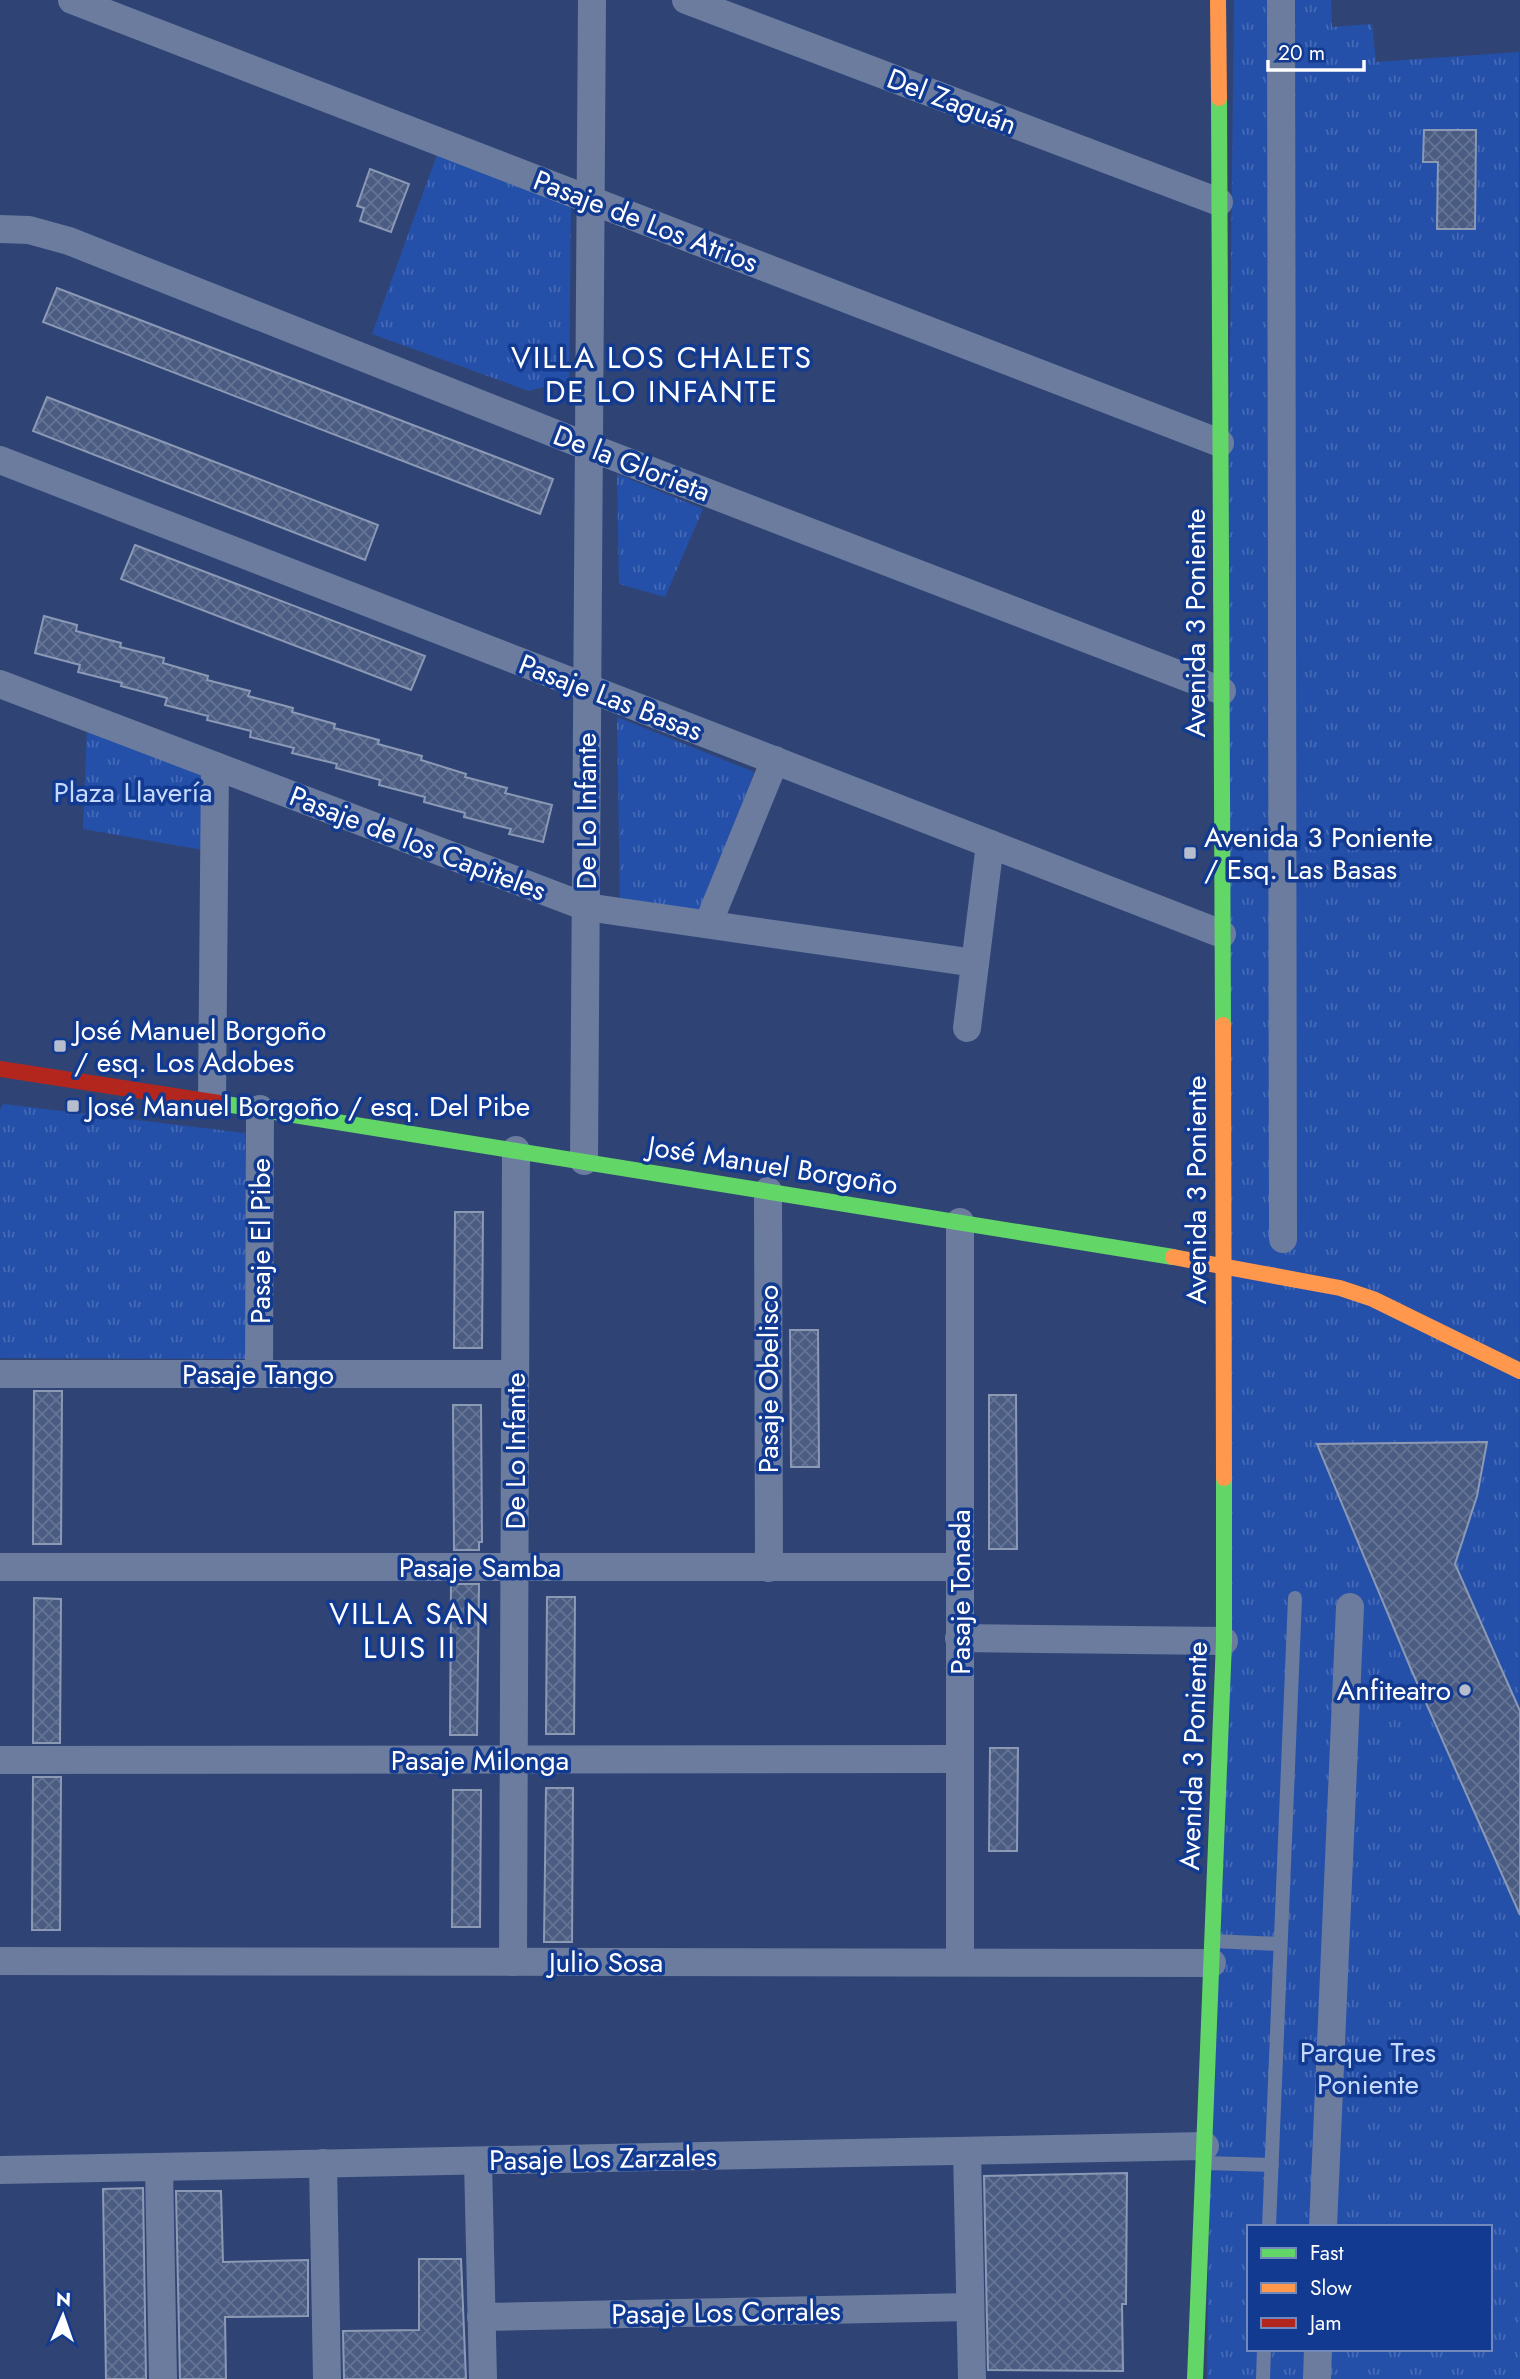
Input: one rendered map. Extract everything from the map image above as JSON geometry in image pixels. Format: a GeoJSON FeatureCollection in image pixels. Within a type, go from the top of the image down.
{"type":"FeatureCollection","features":[{"type":"Feature","properties":{"kind":"main road","name":"Avenida 3 Poniente"},"geometry":{"type":"LineString","coordinates":[[1195,2379],[1224,1640],[1219,0]]}},
{"type":"Feature","properties":{"kind":"main road","name":"José Manuel Borgoño"},"geometry":{"type":"LineString","coordinates":[[0,1069],[960,1222],[1223,1265],[1330,1286],[1373,1299],[1520,1371]]}},
{"type":"Feature","properties":{"kind":"street","name":"Pasaje de Los Atrios"},"geometry":{"type":"LineString","coordinates":[[72,0],[1220,443]]}},
{"type":"Feature","properties":{"kind":"street","name":"De Lo Infante"},"geometry":{"type":"LineString","coordinates":[[584,1161],[592,0]]}},
{"type":"Feature","properties":{"kind":"street","name":"Del Zaguán"},"geometry":{"type":"LineString","coordinates":[[686,0],[1219,202]]}},
{"type":"Feature","properties":{"kind":"street"},"geometry":{"type":"LineString","coordinates":[[1281,0],[1283,1239]]}},
{"type":"Feature","properties":{"kind":"street","name":"De la Glorieta"},"geometry":{"type":"LineString","coordinates":[[0,229],[29,230],[69,241],[589,447],[1223,691]]}},
{"type":"Feature","properties":{"kind":"street","name":"Pasaje Las Basas"},"geometry":{"type":"LineString","coordinates":[[0,460],[1223,934]]}},
{"type":"Feature","properties":{"kind":"street","name":"Pasaje de los Capiteles"},"geometry":{"type":"LineString","coordinates":[[0,684],[586,906],[975,963]]}},
{"type":"Feature","properties":{"kind":"street"},"geometry":{"type":"LineString","coordinates":[[708,924],[775,760]]}},
{"type":"Feature","properties":{"kind":"street"},"geometry":{"type":"LineString","coordinates":[[212,1101],[215,766]]}},
{"type":"Feature","properties":{"kind":"street"},"geometry":{"type":"LineString","coordinates":[[967,1028],[990,844]]}},
{"type":"Feature","properties":{"kind":"street","name":"Pasaje El Pibe"},"geometry":{"type":"LineString","coordinates":[[259,1374],[260,1109]]}},
{"type":"Feature","properties":{"kind":"street","name":"De Lo Infante"},"geometry":{"type":"LineString","coordinates":[[513,1962],[516,1150]]}},
{"type":"Feature","properties":{"kind":"street","name":"Pasaje Obelisco"},"geometry":{"type":"LineString","coordinates":[[768,1191],[769,1568]]}},
{"type":"Feature","properties":{"kind":"street","name":"Pasaje Tonada"},"geometry":{"type":"LineString","coordinates":[[960,1222],[960,1962]]}},
{"type":"Feature","properties":{"kind":"street","name":"Pasaje Tango"},"geometry":{"type":"LineString","coordinates":[[0,1374],[515,1374]]}},
{"type":"Feature","properties":{"kind":"street","name":"Pasaje Samba"},"geometry":{"type":"LineString","coordinates":[[0,1567],[960,1567]]}},
{"type":"Feature","properties":{"kind":"street"},"geometry":{"type":"LineString","coordinates":[[1323,2225],[1350,1607]]}},
{"type":"Feature","properties":{"kind":"street"},"geometry":{"type":"LineString","coordinates":[[959,1638],[1224,1640]]}},
{"type":"Feature","properties":{"kind":"street","name":"Pasaje Milonga"},"geometry":{"type":"LineString","coordinates":[[0,1760],[960,1759]]}},
{"type":"Feature","properties":{"kind":"street","name":"Julio Sosa"},"geometry":{"type":"LineString","coordinates":[[0,1961],[960,1962],[1213,1952]]}},
{"type":"Feature","properties":{"kind":"street"},"geometry":{"type":"LineString","coordinates":[[967,2151],[972,2379]]}},
{"type":"Feature","properties":{"kind":"street","name":"Pasaje Los Zarzales"},"geometry":{"type":"LineString","coordinates":[[0,2170],[967,2151],[1205,2155]]}},
{"type":"Feature","properties":{"kind":"street"},"geometry":{"type":"LineString","coordinates":[[478,2161],[482,2379]]}},
{"type":"Feature","properties":{"kind":"street"},"geometry":{"type":"LineString","coordinates":[[323,2163],[327,2379]]}},
{"type":"Feature","properties":{"kind":"street"},"geometry":{"type":"LineString","coordinates":[[159,2166],[163,2379]]}},
{"type":"Feature","properties":{"kind":"street","name":"Pasaje Los Corrales"},"geometry":{"type":"LineString","coordinates":[[481,2317],[970,2307]]}},
{"type":"Feature","properties":{"kind":"street"},"geometry":{"type":"LineString","coordinates":[[1317,2379],[1318,2351]]}},
{"type":"Feature","properties":{"kind":"lane"},"geometry":{"type":"LineString","coordinates":[[1269,2225],[1295,1598]]}},
{"type":"Feature","properties":{"kind":"lane"},"geometry":{"type":"LineString","coordinates":[[1213,1952],[1280,1944]]}},
{"type":"Feature","properties":{"kind":"lane"},"geometry":{"type":"LineString","coordinates":[[1205,2155],[1272,2165]]}},
{"type":"Feature","properties":{"kind":"lane"},"geometry":{"type":"LineString","coordinates":[[1263,2379],[1264,2351]]}},
{"type":"Feature","properties":{"kind":"green space","name":"Parque Tres Poniente"},"geometry":{"type":"Polygon","coordinates":[[[1234,0],[1331,0],[1332,27],[1372,24],[1376,62],[1519,52],[1520,2379],[1207,2379],[1234,0]]]}},
{"type":"Feature","properties":{"kind":"green space"},"geometry":{"type":"Polygon","coordinates":[[[438,152],[571,200],[569,380],[529,391],[372,334],[438,152]]]}},
{"type":"Feature","properties":{"kind":"green space"},"geometry":{"type":"Polygon","coordinates":[[[617,474],[703,509],[665,597],[619,584],[617,474]]]}},
{"type":"Feature","properties":{"kind":"green space"},"geometry":{"type":"Polygon","coordinates":[[[617,717],[754,772],[704,910],[620,902],[617,717]]]}},
{"type":"Feature","properties":{"kind":"green space","name":"Plaza Llavería"},"geometry":{"type":"Polygon","coordinates":[[[87,727],[210,772],[209,851],[83,829],[87,727]]]}},
{"type":"Feature","properties":{"kind":"green space"},"geometry":{"type":"Polygon","coordinates":[[[3,1104],[245,1133],[251,1359],[0,1358],[0,1110],[3,1104]]]}},
{"type":"Feature","properties":{"kind":"building"},"geometry":{"type":"Polygon","coordinates":[[[1424,130],[1476,130],[1475,229],[1437,229],[1438,162],[1423,162],[1424,130]]]}},
{"type":"Feature","properties":{"kind":"building"},"geometry":{"type":"Polygon","coordinates":[[[370,169],[409,184],[391,232],[360,221],[364,208],[357,206],[370,169]]]}},
{"type":"Feature","properties":{"kind":"building"},"geometry":{"type":"Polygon","coordinates":[[[57,288],[553,479],[540,514],[43,322],[57,288]]]}},
{"type":"Feature","properties":{"kind":"building"},"geometry":{"type":"Polygon","coordinates":[[[47,397],[378,525],[365,560],[33,431],[47,397]]]}},
{"type":"Feature","properties":{"kind":"building"},"geometry":{"type":"Polygon","coordinates":[[[135,545],[425,656],[411,690],[121,579],[135,545]]]}},
{"type":"Feature","properties":{"kind":"building"},"geometry":{"type":"Polygon","coordinates":[[[44,616],[77,625],[76,631],[121,643],[120,647],[164,658],[163,663],[208,676],[207,680],[250,691],[248,696],[293,708],[292,712],[335,724],[334,728],[379,740],[378,744],[422,756],[421,760],[466,774],[465,777],[507,788],[505,793],[552,805],[543,842],[509,834],[511,829],[464,817],[465,813],[424,802],[425,797],[379,785],[380,780],[336,768],[337,764],[292,753],[294,748],[250,737],[251,731],[207,720],[208,716],[165,705],[167,698],[78,672],[80,665],[35,653],[44,616]]]}},
{"type":"Feature","properties":{"kind":"building"},"geometry":{"type":"Polygon","coordinates":[[[455,1212],[483,1212],[482,1348],[454,1348],[455,1212]]]}},
{"type":"Feature","properties":{"kind":"building"},"geometry":{"type":"Polygon","coordinates":[[[790,1330],[818,1330],[819,1467],[791,1467],[790,1330]]]}},
{"type":"Feature","properties":{"kind":"building"},"geometry":{"type":"Polygon","coordinates":[[[34,1391],[62,1391],[61,1544],[33,1544],[34,1391]]]}},
{"type":"Feature","properties":{"kind":"building"},"geometry":{"type":"Polygon","coordinates":[[[989,1395],[1016,1395],[1017,1549],[989,1549],[989,1395]]]}},
{"type":"Feature","properties":{"kind":"building"},"geometry":{"type":"Polygon","coordinates":[[[453,1405],[481,1405],[482,1542],[479,1542],[479,1550],[454,1550],[453,1405]]]}},
{"type":"Feature","properties":{"kind":"building","name":"Anfiteatro"},"geometry":{"type":"Polygon","coordinates":[[[1487,1442],[1477,1496],[1455,1564],[1520,1711],[1520,1915],[1411,1669],[1317,1444],[1487,1442]]]}},
{"type":"Feature","properties":{"kind":"building"},"geometry":{"type":"Polygon","coordinates":[[[451,1584],[479,1584],[477,1735],[450,1735],[451,1584]]]}},
{"type":"Feature","properties":{"kind":"building"},"geometry":{"type":"Polygon","coordinates":[[[547,1597],[575,1597],[574,1734],[546,1734],[547,1597]]]}},
{"type":"Feature","properties":{"kind":"building"},"geometry":{"type":"Polygon","coordinates":[[[34,1598],[61,1599],[60,1743],[33,1743],[34,1598]]]}},
{"type":"Feature","properties":{"kind":"building"},"geometry":{"type":"Polygon","coordinates":[[[990,1748],[1018,1748],[1017,1851],[989,1851],[990,1748]]]}},
{"type":"Feature","properties":{"kind":"building"},"geometry":{"type":"Polygon","coordinates":[[[33,1777],[61,1777],[60,1930],[32,1930],[33,1777]]]}},
{"type":"Feature","properties":{"kind":"building"},"geometry":{"type":"Polygon","coordinates":[[[546,1788],[573,1788],[572,1942],[544,1942],[546,1788]]]}},
{"type":"Feature","properties":{"kind":"building"},"geometry":{"type":"Polygon","coordinates":[[[453,1790],[481,1790],[480,1927],[452,1927],[453,1790]]]}},
{"type":"Feature","properties":{"kind":"building"},"geometry":{"type":"Polygon","coordinates":[[[1127,2173],[1126,2304],[1122,2304],[1123,2371],[988,2370],[984,2176],[1127,2173]]]}},
{"type":"Feature","properties":{"kind":"building"},"geometry":{"type":"Polygon","coordinates":[[[143,2188],[146,2379],[106,2379],[103,2189],[143,2188]]]}},
{"type":"Feature","properties":{"kind":"building"},"geometry":{"type":"Polygon","coordinates":[[[176,2191],[221,2191],[223,2262],[308,2260],[308,2316],[225,2317],[226,2379],[180,2379],[176,2191]]]}},
{"type":"Feature","properties":{"kind":"building"},"geometry":{"type":"Polygon","coordinates":[[[419,2259],[461,2259],[466,2379],[344,2379],[343,2331],[419,2330],[419,2259]]]}},
{"type":"Feature","properties":{"kind":"traffic: fast"},"geometry":{"type":"LineString","coordinates":[[1219,98],[1223,1025]]}},
{"type":"Feature","properties":{"kind":"traffic: fast"},"geometry":{"type":"LineString","coordinates":[[219,1103],[1173,1257]]}},
{"type":"Feature","properties":{"kind":"traffic: fast"},"geometry":{"type":"LineString","coordinates":[[1195,2379],[1224,1641],[1224,1478]]}},
{"type":"Feature","properties":{"kind":"traffic: slow"},"geometry":{"type":"LineString","coordinates":[[1218,0],[1219,98]]}},
{"type":"Feature","properties":{"kind":"traffic: slow"},"geometry":{"type":"LineString","coordinates":[[1223,1025],[1224,1478]]}},
{"type":"Feature","properties":{"kind":"traffic: slow"},"geometry":{"type":"LineString","coordinates":[[1173,1257],[1340,1288],[1373,1299],[1520,1371]]}},
{"type":"Feature","properties":{"kind":"traffic: jam"},"geometry":{"type":"LineString","coordinates":[[0,1069],[219,1103]]}},
{"type":"Feature","properties":{"kind":"place","name":"Avenida 3 Poniente / Esq. Las Basas"},"geometry":{"type":"Point","coordinates":[1190,853]}},
{"type":"Feature","properties":{"kind":"place","name":"José Manuel Borgoño / esq. Los Adobes"},"geometry":{"type":"Point","coordinates":[60,1046]}},
{"type":"Feature","properties":{"kind":"place","name":"José Manuel Borgoño / esq. Del Pibe"},"geometry":{"type":"Point","coordinates":[73,1106]}},
{"type":"Feature","properties":{"kind":"place","name":"Anfiteatro"},"geometry":{"type":"Point","coordinates":[1465,1690]}},
{"type":"Feature","properties":{"kind":"district","name":"VILLA LOS CHALETS DE LO INFANTE"},"geometry":{"type":"Point","coordinates":[662,375]}},
{"type":"Feature","properties":{"kind":"district","name":"VILLA SAN LUIS II"},"geometry":{"type":"Point","coordinates":[410,1631]}}]}
